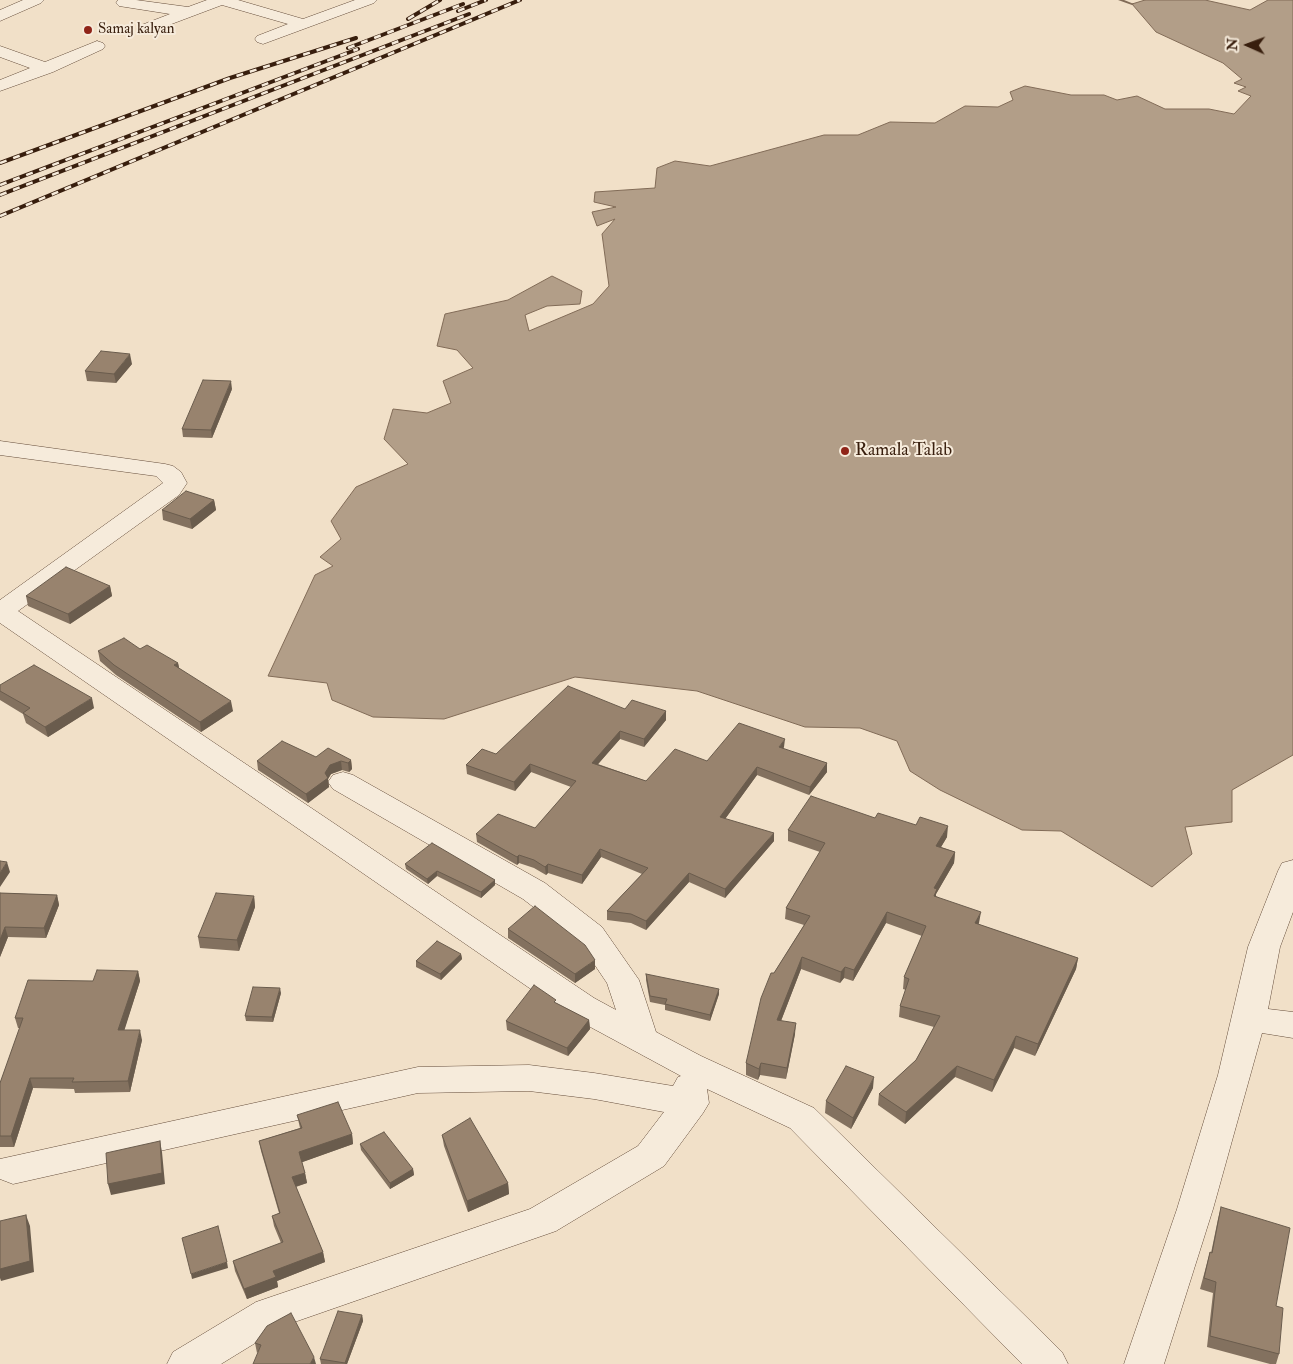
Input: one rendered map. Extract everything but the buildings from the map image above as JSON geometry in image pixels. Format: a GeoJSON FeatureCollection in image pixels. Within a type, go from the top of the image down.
{"type":"FeatureCollection","features":[{"type":"Feature","properties":{"kind":"street"},"geometry":{"type":"LineString","coordinates":[[0,16],[36,0]]}},
{"type":"Feature","properties":{"kind":"street"},"geometry":{"type":"LineString","coordinates":[[145,29],[221,0],[303,24]]}},
{"type":"Feature","properties":{"kind":"street"},"geometry":{"type":"LineString","coordinates":[[263,39],[369,0]]}},
{"type":"Feature","properties":{"kind":"street"},"geometry":{"type":"LineString","coordinates":[[124,3],[190,12]]}},
{"type":"Feature","properties":{"kind":"street"},"geometry":{"type":"LineString","coordinates":[[0,86],[97,46]]}},
{"type":"Feature","properties":{"kind":"street"},"geometry":{"type":"LineString","coordinates":[[0,52],[47,68]]}},
{"type":"Feature","properties":{"kind":"street"},"geometry":{"type":"LineString","coordinates":[[0,448],[156,469],[166,472],[173,477],[175,483],[170,490],[0,611],[582,1007],[688,1065],[802,1118],[1048,1364]]}},
{"type":"Feature","properties":{"kind":"street"},"geometry":{"type":"LineString","coordinates":[[343,782],[534,891],[591,935],[623,980],[642,1040]]}},
{"type":"Feature","properties":{"kind":"street"},"geometry":{"type":"LineString","coordinates":[[1144,1364],[1195,1209],[1249,1020],[1264,948],[1293,871]]}},
{"type":"Feature","properties":{"kind":"street"},"geometry":{"type":"LineString","coordinates":[[1249,1020],[1293,1025]]}},
{"type":"Feature","properties":{"kind":"street"},"geometry":{"type":"LineString","coordinates":[[187,1364],[216,1354],[270,1314],[544,1220],[651,1156],[691,1103],[688,1065]]}},
{"type":"Feature","properties":{"kind":"street"},"geometry":{"type":"LineString","coordinates":[[14,1169],[418,1080],[529,1078],[594,1086],[691,1103]]}},
{"type":"Feature","properties":{"kind":"shaded area","name":"Ramala Talab"},"geometry":{"type":"Polygon","coordinates":[[[1145,0],[1205,0],[1250,10],[1268,0],[1293,0],[1293,755],[1232,790],[1232,822],[1185,827],[1192,854],[1152,887],[1061,831],[1022,830],[940,790],[910,771],[897,741],[860,728],[805,727],[697,691],[575,677],[444,719],[373,717],[332,700],[327,683],[268,676],[315,575],[333,566],[320,557],[341,539],[331,521],[356,487],[408,464],[384,439],[393,409],[427,413],[451,403],[443,381],[473,368],[457,350],[437,346],[445,314],[508,300],[552,276],[582,291],[580,304],[547,306],[525,315],[529,331],[593,304],[609,286],[602,234],[615,219],[597,226],[592,212],[616,207],[594,202],[595,192],[655,188],[657,168],[675,161],[710,166],[824,135],[858,135],[890,122],[935,123],[965,106],[998,107],[1013,100],[1010,92],[1025,86],[1071,95],[1104,95],[1117,100],[1137,96],[1165,109],[1209,109],[1234,114],[1251,96],[1238,91],[1246,87],[1234,83],[1242,79],[1223,63],[1156,32],[1132,4],[1145,0]]]}},
{"type":"Feature","properties":{"kind":"waterway"},"geometry":{"type":"LineString","coordinates":[[1120,0],[1132,4]]}},
{"type":"Feature","properties":{"kind":"railway"},"geometry":{"type":"LineString","coordinates":[[408,19],[440,0]]}},
{"type":"Feature","properties":{"kind":"railway"},"geometry":{"type":"LineString","coordinates":[[458,11],[486,0]]}},
{"type":"Feature","properties":{"kind":"railway"},"geometry":{"type":"LineString","coordinates":[[0,216],[520,0]]}},
{"type":"Feature","properties":{"kind":"railway"},"geometry":{"type":"LineString","coordinates":[[348,48],[463,4]]}},
{"type":"Feature","properties":{"kind":"railway"},"geometry":{"type":"LineString","coordinates":[[0,195],[469,14]]}},
{"type":"Feature","properties":{"kind":"railway"},"geometry":{"type":"LineString","coordinates":[[0,163],[230,78],[356,38]]}},
{"type":"Feature","properties":{"kind":"railway"},"geometry":{"type":"LineString","coordinates":[[0,185],[358,49]]}},
{"type":"Feature","properties":{"kind":"place","name":"Samaj kalyan"},"geometry":{"type":"Point","coordinates":[88,30]}},
{"type":"Feature","properties":{"kind":"place","name":"Ramala Talab"},"geometry":{"type":"Point","coordinates":[845,451]}}]}
